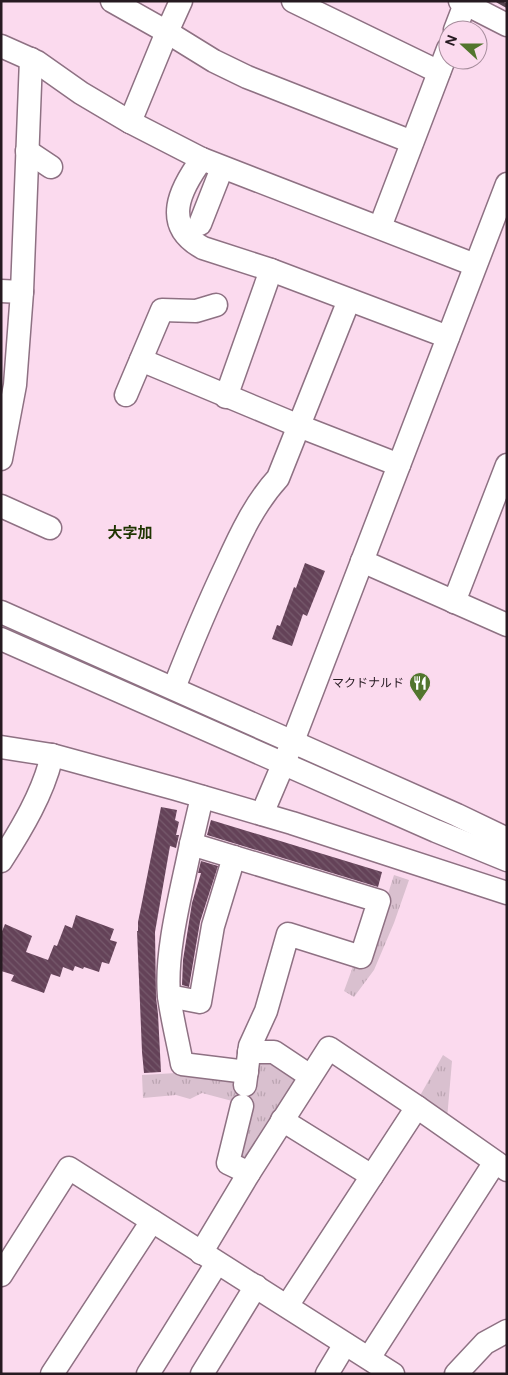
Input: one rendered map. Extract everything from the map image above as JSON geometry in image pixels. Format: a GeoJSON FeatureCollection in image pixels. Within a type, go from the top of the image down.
{"type":"FeatureCollection","features":[{"type":"Feature","properties":{"kind":"street"},"geometry":{"type":"LineString","coordinates":[[112,1],[214,61],[247,77],[412,142]]}},
{"type":"Feature","properties":{"kind":"street"},"geometry":{"type":"LineString","coordinates":[[130,122],[181,1]]}},
{"type":"Feature","properties":{"kind":"street"},"geometry":{"type":"LineString","coordinates":[[293,1],[439,72],[380,227]]}},
{"type":"Feature","properties":{"kind":"street"},"geometry":{"type":"LineString","coordinates":[[458,20],[463,3],[507,26]]}},
{"type":"Feature","properties":{"kind":"street"},"geometry":{"type":"LineString","coordinates":[[1,46],[31,60],[130,122],[202,159],[475,264]]}},
{"type":"Feature","properties":{"kind":"street"},"geometry":{"type":"LineString","coordinates":[[1,459],[15,385],[11,292],[27,151],[31,60]]}},
{"type":"Feature","properties":{"kind":"street"},"geometry":{"type":"LineString","coordinates":[[27,151],[51,167]]}},
{"type":"Feature","properties":{"kind":"street"},"geometry":{"type":"LineString","coordinates":[[202,159],[192,172],[177,209],[178,223],[195,244],[271,270],[448,337]]}},
{"type":"Feature","properties":{"kind":"street"},"geometry":{"type":"LineString","coordinates":[[200,224],[222,168]]}},
{"type":"Feature","properties":{"kind":"street"},"geometry":{"type":"LineString","coordinates":[[262,814],[293,742],[507,184]]}},
{"type":"Feature","properties":{"kind":"street"},"geometry":{"type":"LineString","coordinates":[[226,397],[271,270]]}},
{"type":"Feature","properties":{"kind":"street"},"geometry":{"type":"LineString","coordinates":[[174,688],[210,599],[231,554],[247,522],[268,488],[278,478],[349,300]]}},
{"type":"Feature","properties":{"kind":"street"},"geometry":{"type":"LineString","coordinates":[[126,395],[162,310],[196,311],[216,306]]}},
{"type":"Feature","properties":{"kind":"street"},"geometry":{"type":"LineString","coordinates":[[141,360],[226,397],[399,466]]}},
{"type":"Feature","properties":{"kind":"street"},"geometry":{"type":"LineString","coordinates":[[454,602],[507,465]]}},
{"type":"Feature","properties":{"kind":"street"},"geometry":{"type":"LineString","coordinates":[[1,506],[50,528]]}},
{"type":"Feature","properties":{"kind":"street"},"geometry":{"type":"LineString","coordinates":[[362,561],[507,625]]}},
{"type":"Feature","properties":{"kind":"street"},"geometry":{"type":"LineString","coordinates":[[1,612],[507,839]]}},
{"type":"Feature","properties":{"kind":"street"},"geometry":{"type":"LineString","coordinates":[[1,639],[436,831],[507,860]]}},
{"type":"Feature","properties":{"kind":"street"},"geometry":{"type":"LineString","coordinates":[[1,747],[52,756],[262,814],[379,850],[507,893]]}},
{"type":"Feature","properties":{"kind":"street"},"geometry":{"type":"LineString","coordinates":[[1,861],[21,830],[49,770],[52,756]]}},
{"type":"Feature","properties":{"kind":"street"},"geometry":{"type":"LineString","coordinates":[[202,797],[171,946],[169,970],[170,996],[182,1064],[246,1079]]}},
{"type":"Feature","properties":{"kind":"street"},"geometry":{"type":"LineString","coordinates":[[191,844],[379,901],[361,957],[288,934],[266,1011],[250,1046],[246,1079],[228,1163],[249,1173]]}},
{"type":"Feature","properties":{"kind":"street"},"geometry":{"type":"LineString","coordinates":[[170,996],[200,1002],[212,926],[234,857]]}},
{"type":"Feature","properties":{"kind":"street"},"geometry":{"type":"LineString","coordinates":[[148,1374],[209,1258],[249,1173],[329,1048],[501,1166],[369,1358]]}},
{"type":"Feature","properties":{"kind":"street"},"geometry":{"type":"LineString","coordinates":[[246,1079],[274,1052],[310,1076]]}},
{"type":"Feature","properties":{"kind":"street"},"geometry":{"type":"LineString","coordinates":[[287,1306],[417,1107]]}},
{"type":"Feature","properties":{"kind":"street"},"geometry":{"type":"LineString","coordinates":[[282,1120],[372,1176]]}},
{"type":"Feature","properties":{"kind":"street"},"geometry":{"type":"LineString","coordinates":[[1,1275],[69,1168],[393,1374]]}},
{"type":"Feature","properties":{"kind":"street"},"geometry":{"type":"LineString","coordinates":[[52,1374],[152,1221]]}},
{"type":"Feature","properties":{"kind":"street"},"geometry":{"type":"LineString","coordinates":[[202,1374],[256,1286]]}},
{"type":"Feature","properties":{"kind":"street"},"geometry":{"type":"LineString","coordinates":[[456,1374],[485,1342],[507,1331]]}},
{"type":"Feature","properties":{"kind":"street"},"geometry":{"type":"LineString","coordinates":[[327,1374],[345,1344]]}},
{"type":"Feature","properties":{"kind":"green space"},"geometry":{"type":"Polygon","coordinates":[[[394,875],[409,880],[394,923],[374,970],[354,997],[344,991],[355,961],[387,897],[394,875]]]}},
{"type":"Feature","properties":{"kind":"green space"},"geometry":{"type":"Polygon","coordinates":[[[443,1055],[452,1061],[447,1119],[417,1101],[443,1055]]]}},
{"type":"Feature","properties":{"kind":"green space"},"geometry":{"type":"Polygon","coordinates":[[[254,1058],[271,1058],[299,1081],[242,1165],[236,1102],[202,1093],[190,1099],[176,1095],[143,1098],[142,1075],[176,1073],[254,1058]]]}},
{"type":"Feature","properties":{"kind":"building"},"geometry":{"type":"Polygon","coordinates":[[[305,563],[325,571],[307,616],[303,614],[292,646],[272,639],[277,625],[280,626],[305,563]]]}},
{"type":"Feature","properties":{"kind":"building"},"geometry":{"type":"Polygon","coordinates":[[[161,807],[177,810],[175,820],[179,822],[176,835],[179,835],[176,848],[170,846],[155,932],[156,997],[161,1072],[144,1073],[137,931],[161,807]]]}},
{"type":"Feature","properties":{"kind":"building"},"geometry":{"type":"Polygon","coordinates":[[[211,820],[382,872],[378,887],[207,835],[211,820]]]}},
{"type":"Feature","properties":{"kind":"building"},"geometry":{"type":"Polygon","coordinates":[[[201,861],[218,866],[200,922],[189,987],[182,985],[183,960],[192,903],[201,873],[198,873],[201,861]]]}},
{"type":"Feature","properties":{"kind":"building"},"geometry":{"type":"Polygon","coordinates":[[[76,915],[114,929],[110,940],[117,942],[109,964],[102,962],[99,972],[84,967],[83,969],[75,966],[73,971],[63,967],[60,977],[51,974],[44,993],[11,981],[14,975],[1,971],[1,934],[5,924],[32,936],[26,952],[48,960],[54,945],[57,946],[65,925],[72,928],[76,915]]]}},
{"type":"Feature","properties":{"kind":"railway"},"geometry":{"type":"LineString","coordinates":[[498,1],[507,6]]}},
{"type":"Feature","properties":{"kind":"place","name":"マクドナルド"},"geometry":{"type":"Point","coordinates":[420,702]}},
{"type":"Feature","properties":{"kind":"district","name":"大字加"},"geometry":{"type":"Point","coordinates":[130,533]}}]}
